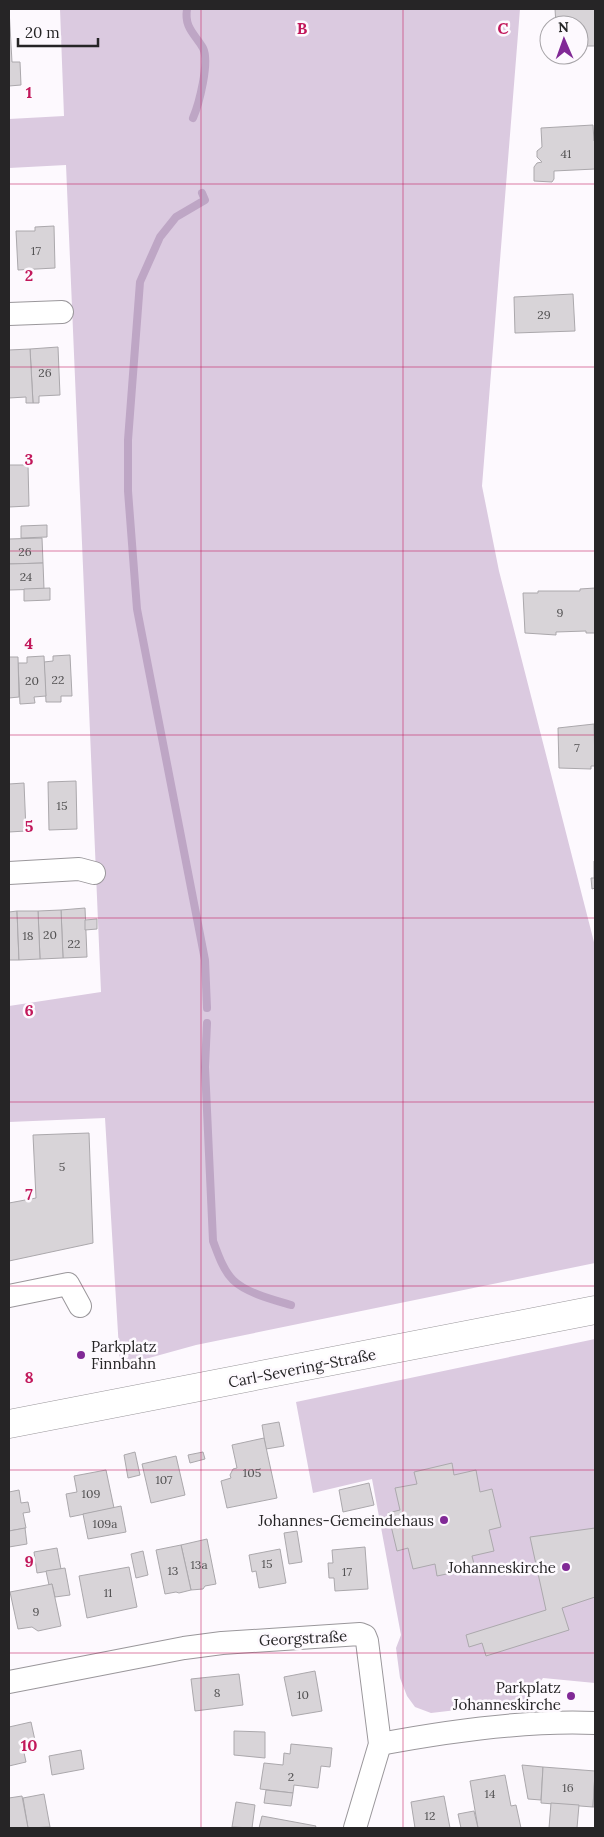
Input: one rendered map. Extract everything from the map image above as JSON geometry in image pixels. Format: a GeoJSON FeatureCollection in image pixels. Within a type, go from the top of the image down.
{"type":"FeatureCollection","features":[{"type":"Feature","properties":{"kind":"street"},"geometry":{"type":"LineString","coordinates":[[9,314],[62,312]]}},
{"type":"Feature","properties":{"kind":"street"},"geometry":{"type":"LineString","coordinates":[[9,873],[79,870],[94,873]]}},
{"type":"Feature","properties":{"kind":"street"},"geometry":{"type":"LineString","coordinates":[[9,1296],[68,1284],[80,1306]]}},
{"type":"Feature","properties":{"kind":"street","name":"Carl-Severing-Straße"},"geometry":{"type":"LineString","coordinates":[[9,1424],[595,1310]]}},
{"type":"Feature","properties":{"kind":"street","name":"Georgstraße"},"geometry":{"type":"LineString","coordinates":[[9,1682],[213,1644],[360,1634],[365,1636],[367,1641],[380,1744]]}},
{"type":"Feature","properties":{"kind":"street"},"geometry":{"type":"LineString","coordinates":[[355,1828],[380,1744],[420,1736],[552,1722],[595,1723]]}},
{"type":"Feature","properties":{"kind":"shaded area"},"geometry":{"type":"Polygon","coordinates":[[[60,9],[520,9],[482,486],[499,571],[595,946],[595,1263],[196,1345],[120,1366],[105,1118],[9,1122],[9,1006],[101,992],[66,165],[9,168],[9,119],[64,116],[60,9]]]}},
{"type":"Feature","properties":{"kind":"shaded area"},"geometry":{"type":"Polygon","coordinates":[[[595,1339],[595,1683],[543,1678],[526,1702],[431,1713],[415,1707],[407,1696],[400,1678],[396,1648],[401,1635],[372,1479],[313,1493],[296,1402],[595,1339]]]}},
{"type":"Feature","properties":{"kind":"building"},"geometry":{"type":"Polygon","coordinates":[[[9,9],[12,62],[20,62],[21,85],[9,86],[9,9]]]}},
{"type":"Feature","properties":{"kind":"building"},"geometry":{"type":"Polygon","coordinates":[[[555,9],[595,9],[595,46],[589,46],[589,15],[555,15],[555,9]]]}},
{"type":"Feature","properties":{"kind":"building"},"geometry":{"type":"Polygon","coordinates":[[[593,125],[595,169],[554,171],[552,182],[534,181],[534,167],[537,163],[542,162],[537,157],[537,151],[542,147],[541,128],[593,125]]]}},
{"type":"Feature","properties":{"kind":"building"},"geometry":{"type":"Polygon","coordinates":[[[54,226],[55,268],[18,270],[16,231],[35,231],[35,227],[54,226]]]}},
{"type":"Feature","properties":{"kind":"building"},"geometry":{"type":"Polygon","coordinates":[[[573,294],[575,331],[515,333],[514,297],[573,294]]]}},
{"type":"Feature","properties":{"kind":"building"},"geometry":{"type":"Polygon","coordinates":[[[58,347],[60,395],[39,396],[39,403],[33,403],[30,349],[58,347]]]}},
{"type":"Feature","properties":{"kind":"building"},"geometry":{"type":"Polygon","coordinates":[[[30,349],[33,403],[26,403],[26,397],[9,398],[9,350],[30,349]]]}},
{"type":"Feature","properties":{"kind":"building"},"geometry":{"type":"Polygon","coordinates":[[[9,465],[28,465],[29,506],[9,507],[9,465]]]}},
{"type":"Feature","properties":{"kind":"building"},"geometry":{"type":"Polygon","coordinates":[[[47,525],[47,537],[21,538],[21,526],[47,525]]]}},
{"type":"Feature","properties":{"kind":"building"},"geometry":{"type":"Polygon","coordinates":[[[42,538],[43,563],[9,564],[9,539],[42,538]]]}},
{"type":"Feature","properties":{"kind":"building"},"geometry":{"type":"Polygon","coordinates":[[[43,563],[44,589],[9,590],[9,564],[43,563]]]}},
{"type":"Feature","properties":{"kind":"building"},"geometry":{"type":"Polygon","coordinates":[[[50,588],[50,600],[24,601],[24,589],[50,588]]]}},
{"type":"Feature","properties":{"kind":"building"},"geometry":{"type":"Polygon","coordinates":[[[595,588],[595,633],[586,633],[586,631],[556,632],[556,635],[525,633],[523,593],[580,591],[580,589],[595,588]]]}},
{"type":"Feature","properties":{"kind":"building"},"geometry":{"type":"Polygon","coordinates":[[[70,655],[72,696],[61,696],[61,702],[46,702],[44,662],[53,661],[53,656],[70,655]]]}},
{"type":"Feature","properties":{"kind":"building"},"geometry":{"type":"Polygon","coordinates":[[[44,656],[46,696],[34,697],[35,703],[20,704],[18,663],[27,663],[27,657],[44,656]]]}},
{"type":"Feature","properties":{"kind":"building"},"geometry":{"type":"Polygon","coordinates":[[[9,657],[18,657],[19,697],[9,698],[9,657]]]}},
{"type":"Feature","properties":{"kind":"building"},"geometry":{"type":"Polygon","coordinates":[[[594,724],[595,766],[591,766],[591,769],[559,768],[558,728],[594,724]]]}},
{"type":"Feature","properties":{"kind":"building"},"geometry":{"type":"Polygon","coordinates":[[[76,781],[77,829],[49,830],[48,782],[76,781]]]}},
{"type":"Feature","properties":{"kind":"building"},"geometry":{"type":"Polygon","coordinates":[[[24,783],[26,831],[9,832],[9,784],[24,783]]]}},
{"type":"Feature","properties":{"kind":"building"},"geometry":{"type":"Polygon","coordinates":[[[594,861],[595,888],[592,889],[591,878],[594,878],[594,861]]]}},
{"type":"Feature","properties":{"kind":"building"},"geometry":{"type":"Polygon","coordinates":[[[85,908],[87,957],[63,958],[61,910],[85,908]]]}},
{"type":"Feature","properties":{"kind":"building"},"geometry":{"type":"Polygon","coordinates":[[[61,910],[63,958],[40,959],[38,911],[61,910]]]}},
{"type":"Feature","properties":{"kind":"building"},"geometry":{"type":"Polygon","coordinates":[[[17,911],[19,960],[9,960],[9,912],[17,911]]]}},
{"type":"Feature","properties":{"kind":"building"},"geometry":{"type":"Polygon","coordinates":[[[17,911],[38,911],[40,959],[19,960],[17,911]]]}},
{"type":"Feature","properties":{"kind":"building"},"geometry":{"type":"Polygon","coordinates":[[[97,919],[97,929],[85,930],[85,920],[97,919]]]}},
{"type":"Feature","properties":{"kind":"building"},"geometry":{"type":"Polygon","coordinates":[[[89,1133],[93,1243],[9,1261],[9,1203],[36,1198],[33,1135],[89,1133]]]}},
{"type":"Feature","properties":{"kind":"building"},"geometry":{"type":"Polygon","coordinates":[[[279,1422],[284,1446],[266,1449],[262,1425],[279,1422]]]}},
{"type":"Feature","properties":{"kind":"building"},"geometry":{"type":"Polygon","coordinates":[[[264,1438],[277,1498],[227,1508],[221,1481],[231,1478],[230,1475],[233,1469],[237,1468],[232,1445],[264,1438]]]}},
{"type":"Feature","properties":{"kind":"building"},"geometry":{"type":"Polygon","coordinates":[[[135,1452],[140,1475],[128,1478],[124,1455],[135,1452]]]}},
{"type":"Feature","properties":{"kind":"building"},"geometry":{"type":"Polygon","coordinates":[[[203,1452],[205,1459],[190,1463],[188,1455],[203,1452]]]}},
{"type":"Feature","properties":{"kind":"building"},"geometry":{"type":"Polygon","coordinates":[[[176,1456],[185,1495],[151,1503],[142,1464],[176,1456]]]}},
{"type":"Feature","properties":{"kind":"building","name":"Johannes-Gemeindehaus"},"geometry":{"type":"Polygon","coordinates":[[[452,1463],[454,1475],[476,1470],[480,1492],[492,1489],[501,1527],[489,1530],[494,1551],[472,1556],[475,1568],[437,1576],[435,1564],[413,1569],[408,1548],[397,1551],[388,1513],[400,1510],[395,1488],[417,1484],[414,1472],[452,1463]]]}},
{"type":"Feature","properties":{"kind":"building"},"geometry":{"type":"Polygon","coordinates":[[[106,1470],[114,1508],[70,1517],[66,1494],[77,1492],[74,1476],[106,1470]]]}},
{"type":"Feature","properties":{"kind":"building"},"geometry":{"type":"Polygon","coordinates":[[[369,1483],[374,1505],[343,1512],[339,1490],[369,1483]]]}},
{"type":"Feature","properties":{"kind":"building"},"geometry":{"type":"Polygon","coordinates":[[[19,1490],[21,1503],[28,1502],[30,1512],[23,1513],[26,1528],[9,1531],[9,1492],[19,1490]]]}},
{"type":"Feature","properties":{"kind":"building"},"geometry":{"type":"Polygon","coordinates":[[[121,1506],[126,1532],[88,1539],[83,1514],[121,1506]]]}},
{"type":"Feature","properties":{"kind":"building"},"geometry":{"type":"Polygon","coordinates":[[[25,1528],[27,1544],[9,1547],[9,1531],[25,1528]]]}},
{"type":"Feature","properties":{"kind":"building","name":"Johanneskirche"},"geometry":{"type":"Polygon","coordinates":[[[595,1528],[595,1597],[562,1608],[569,1630],[486,1656],[482,1643],[469,1647],[466,1635],[546,1610],[530,1537],[595,1528]]]}},
{"type":"Feature","properties":{"kind":"building"},"geometry":{"type":"Polygon","coordinates":[[[297,1531],[302,1562],[289,1564],[284,1533],[297,1531]]]}},
{"type":"Feature","properties":{"kind":"building"},"geometry":{"type":"Polygon","coordinates":[[[207,1539],[216,1584],[205,1586],[203,1589],[191,1590],[181,1545],[207,1539]]]}},
{"type":"Feature","properties":{"kind":"building"},"geometry":{"type":"Polygon","coordinates":[[[181,1545],[191,1590],[165,1594],[156,1550],[181,1545]]]}},
{"type":"Feature","properties":{"kind":"building"},"geometry":{"type":"Polygon","coordinates":[[[365,1547],[368,1589],[335,1591],[334,1578],[329,1578],[328,1563],[333,1563],[332,1550],[365,1547]]]}},
{"type":"Feature","properties":{"kind":"building"},"geometry":{"type":"Polygon","coordinates":[[[57,1548],[61,1569],[37,1573],[34,1552],[57,1548]]]}},
{"type":"Feature","properties":{"kind":"building"},"geometry":{"type":"Polygon","coordinates":[[[280,1549],[286,1583],[259,1588],[256,1571],[252,1572],[249,1555],[280,1549]]]}},
{"type":"Feature","properties":{"kind":"building"},"geometry":{"type":"Polygon","coordinates":[[[143,1551],[148,1575],[136,1578],[131,1554],[143,1551]]]}},
{"type":"Feature","properties":{"kind":"building"},"geometry":{"type":"Polygon","coordinates":[[[129,1567],[137,1607],[87,1618],[79,1576],[129,1567]]]}},
{"type":"Feature","properties":{"kind":"building"},"geometry":{"type":"Polygon","coordinates":[[[65,1568],[70,1595],[55,1597],[52,1584],[49,1585],[46,1571],[65,1568]]]}},
{"type":"Feature","properties":{"kind":"building"},"geometry":{"type":"Polygon","coordinates":[[[52,1584],[61,1626],[38,1631],[32,1627],[18,1629],[10,1592],[52,1584]]]}},
{"type":"Feature","properties":{"kind":"building"},"geometry":{"type":"Polygon","coordinates":[[[315,1671],[322,1711],[292,1716],[284,1677],[315,1671]]]}},
{"type":"Feature","properties":{"kind":"building"},"geometry":{"type":"Polygon","coordinates":[[[239,1674],[243,1705],[195,1711],[191,1679],[239,1674]]]}},
{"type":"Feature","properties":{"kind":"building"},"geometry":{"type":"Polygon","coordinates":[[[31,1722],[36,1745],[23,1748],[26,1762],[9,1766],[9,1727],[31,1722]]]}},
{"type":"Feature","properties":{"kind":"building"},"geometry":{"type":"Polygon","coordinates":[[[234,1731],[265,1732],[265,1758],[234,1755],[234,1731]]]}},
{"type":"Feature","properties":{"kind":"building"},"geometry":{"type":"Polygon","coordinates":[[[291,1744],[332,1748],[330,1767],[321,1766],[318,1788],[294,1785],[293,1793],[260,1789],[264,1763],[283,1765],[284,1753],[290,1754],[291,1744]]]}},
{"type":"Feature","properties":{"kind":"building"},"geometry":{"type":"Polygon","coordinates":[[[81,1750],[84,1769],[52,1775],[49,1756],[81,1750]]]}},
{"type":"Feature","properties":{"kind":"building"},"geometry":{"type":"Polygon","coordinates":[[[522,1765],[543,1767],[541,1800],[528,1799],[522,1765]]]}},
{"type":"Feature","properties":{"kind":"building"},"geometry":{"type":"Polygon","coordinates":[[[543,1767],[595,1771],[593,1807],[541,1803],[543,1767]]]}},
{"type":"Feature","properties":{"kind":"building"},"geometry":{"type":"Polygon","coordinates":[[[595,1774],[595,1807],[593,1807],[595,1774]]]}},
{"type":"Feature","properties":{"kind":"building"},"geometry":{"type":"Polygon","coordinates":[[[505,1775],[511,1806],[516,1805],[521,1828],[478,1828],[470,1781],[505,1775]]]}},
{"type":"Feature","properties":{"kind":"building"},"geometry":{"type":"Polygon","coordinates":[[[266,1790],[293,1793],[291,1806],[264,1803],[266,1790]]]}},
{"type":"Feature","properties":{"kind":"building"},"geometry":{"type":"Polygon","coordinates":[[[44,1794],[50,1827],[28,1828],[23,1798],[44,1794]]]}},
{"type":"Feature","properties":{"kind":"building"},"geometry":{"type":"Polygon","coordinates":[[[22,1796],[28,1828],[9,1828],[9,1798],[22,1796]]]}},
{"type":"Feature","properties":{"kind":"building"},"geometry":{"type":"Polygon","coordinates":[[[444,1796],[450,1828],[415,1828],[411,1802],[444,1796]]]}},
{"type":"Feature","properties":{"kind":"building"},"geometry":{"type":"Polygon","coordinates":[[[236,1802],[255,1805],[252,1828],[232,1827],[236,1802]]]}},
{"type":"Feature","properties":{"kind":"building"},"geometry":{"type":"Polygon","coordinates":[[[551,1803],[579,1805],[577,1828],[549,1828],[551,1803]]]}},
{"type":"Feature","properties":{"kind":"building"},"geometry":{"type":"Polygon","coordinates":[[[474,1811],[478,1828],[461,1828],[458,1814],[474,1811]]]}},
{"type":"Feature","properties":{"kind":"building"},"geometry":{"type":"Polygon","coordinates":[[[262,1816],[316,1826],[315,1828],[259,1828],[262,1816]]]}},
{"type":"Feature","properties":{"kind":"waterway"},"geometry":{"type":"LineString","coordinates":[[187,9],[187,21],[205,54],[203,83],[193,118]]}},
{"type":"Feature","properties":{"kind":"waterway"},"geometry":{"type":"LineString","coordinates":[[202,193],[205,200],[176,217],[160,237],[140,282],[128,440],[128,491],[137,609],[205,960],[207,1008]]}},
{"type":"Feature","properties":{"kind":"waterway"},"geometry":{"type":"LineString","coordinates":[[207,1023],[205,1067],[213,1241],[226,1272],[239,1285],[260,1296],[291,1305]]}},
{"type":"Feature","properties":{"kind":"place","name":"Parkplatz Finnbahn"},"geometry":{"type":"Point","coordinates":[81,1355]}},
{"type":"Feature","properties":{"kind":"place","name":"Johannes-Gemeindehaus"},"geometry":{"type":"Point","coordinates":[444,1520]}},
{"type":"Feature","properties":{"kind":"place","name":"Johanneskirche"},"geometry":{"type":"Point","coordinates":[566,1567]}},
{"type":"Feature","properties":{"kind":"place","name":"Parkplatz Johanneskirche"},"geometry":{"type":"Point","coordinates":[571,1696]}}]}
